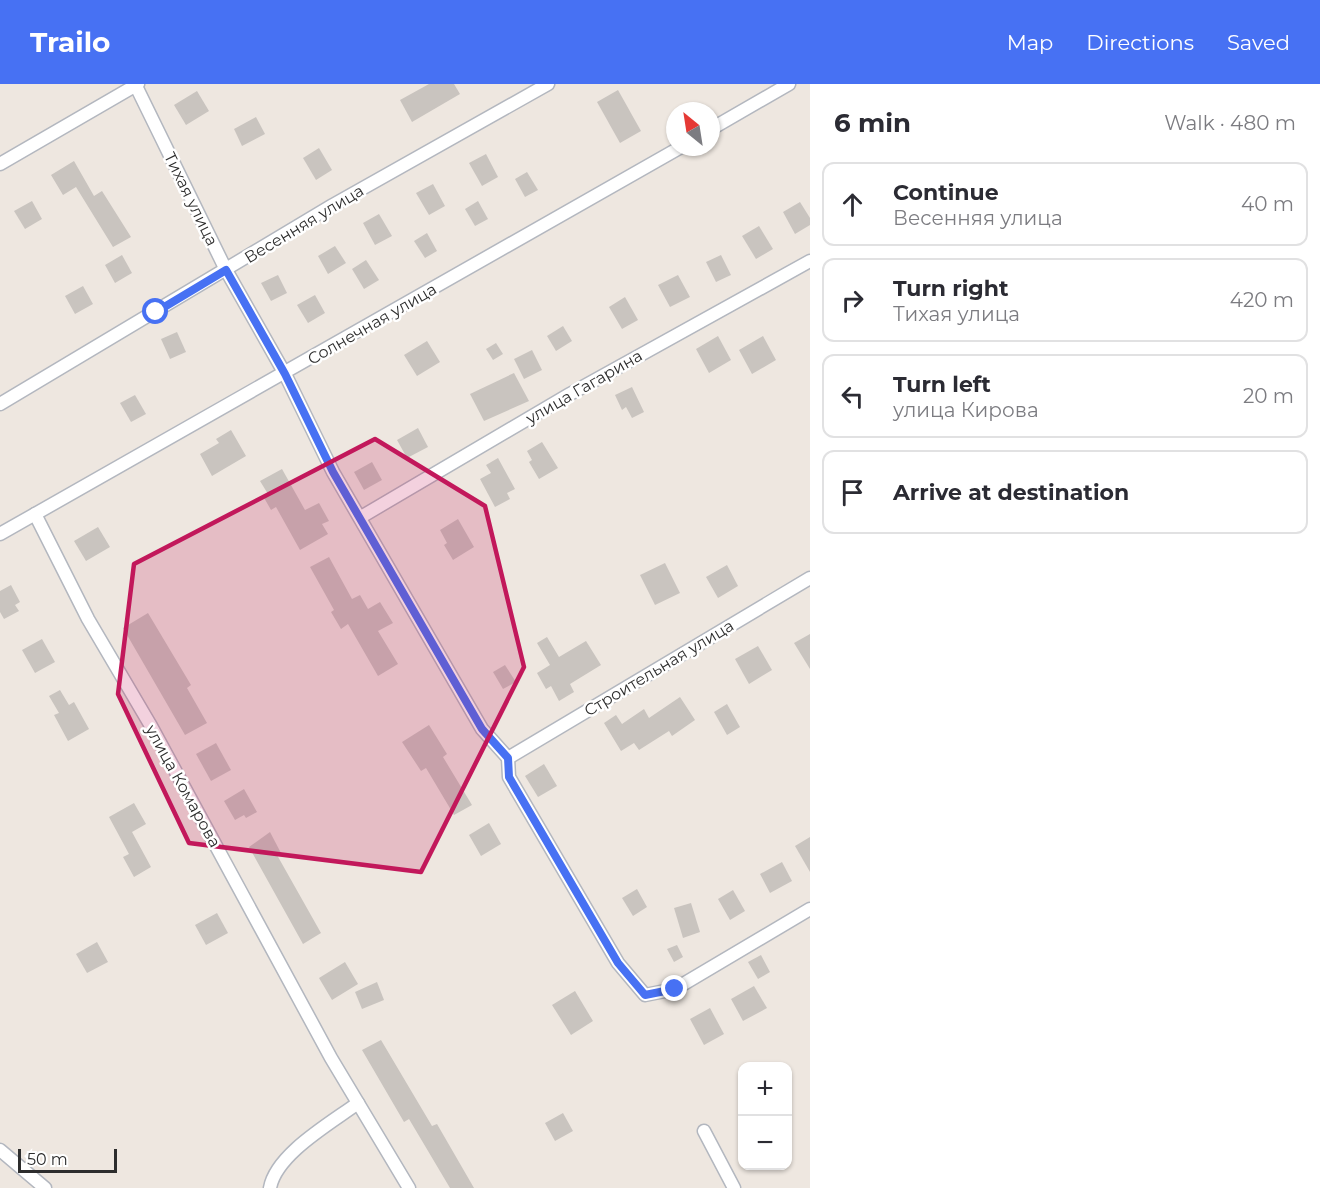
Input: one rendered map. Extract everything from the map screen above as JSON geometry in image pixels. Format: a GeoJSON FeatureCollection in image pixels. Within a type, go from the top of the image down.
{"type":"FeatureCollection","features":[{"type":"Feature","properties":{"kind":"street","name":"Тихая улица"},"geometry":{"type":"LineString","coordinates":[[136,84],[226,270],[285,374],[328,463],[482,729],[508,758],[509,777],[618,963],[645,995],[675,989],[810,909]]}},
{"type":"Feature","properties":{"kind":"street"},"geometry":{"type":"LineString","coordinates":[[0,164],[136,84]]}},
{"type":"Feature","properties":{"kind":"street","name":"Весенняя улица"},"geometry":{"type":"LineString","coordinates":[[0,404],[333,205],[548,84]]}},
{"type":"Feature","properties":{"kind":"street"},"geometry":{"type":"LineString","coordinates":[[720,124],[789,84]]}},
{"type":"Feature","properties":{"kind":"street","name":"Солнечная улица"},"geometry":{"type":"LineString","coordinates":[[0,534],[666,156]]}},
{"type":"Feature","properties":{"kind":"street","name":"улица Гагарина"},"geometry":{"type":"LineString","coordinates":[[361,518],[570,394],[810,261]]}},
{"type":"Feature","properties":{"kind":"street","name":"улица Комарова"},"geometry":{"type":"LineString","coordinates":[[35,514],[88,619],[151,726],[331,1058],[409,1188]]}},
{"type":"Feature","properties":{"kind":"street","name":"Строительная улица"},"geometry":{"type":"LineString","coordinates":[[508,758],[810,578]]}},
{"type":"Feature","properties":{"kind":"street"},"geometry":{"type":"LineString","coordinates":[[270,1188],[272,1179],[291,1153],[358,1103]]}},
{"type":"Feature","properties":{"kind":"street"},"geometry":{"type":"LineString","coordinates":[[704,1131],[734,1188]]}},
{"type":"Feature","properties":{"kind":"street"},"geometry":{"type":"LineString","coordinates":[[0,1150],[45,1188]]}},
{"type":"Feature","properties":{"kind":"highlighted area"},"geometry":{"type":"Polygon","coordinates":[[[375,439],[485,506],[524,667],[421,872],[189,843],[118,694],[134,564],[375,439]]]}},
{"type":"Feature","properties":{"kind":"building"},"geometry":{"type":"Polygon","coordinates":[[[429,84],[454,84],[460,94],[412,122],[400,100],[429,84]]]}},
{"type":"Feature","properties":{"kind":"building"},"geometry":{"type":"Polygon","coordinates":[[[618,90],[641,131],[620,143],[597,102],[618,90]]]}},
{"type":"Feature","properties":{"kind":"building"},"geometry":{"type":"Polygon","coordinates":[[[197,91],[209,111],[186,125],[174,105],[197,91]]]}},
{"type":"Feature","properties":{"kind":"building"},"geometry":{"type":"Polygon","coordinates":[[[256,117],[265,134],[242,146],[234,129],[256,117]]]}},
{"type":"Feature","properties":{"kind":"building"},"geometry":{"type":"Polygon","coordinates":[[[319,148],[332,170],[316,180],[303,158],[319,148]]]}},
{"type":"Feature","properties":{"kind":"building"},"geometry":{"type":"Polygon","coordinates":[[[486,154],[498,177],[482,186],[469,163],[486,154]]]}},
{"type":"Feature","properties":{"kind":"building"},"geometry":{"type":"Polygon","coordinates":[[[74,161],[94,196],[102,191],[131,237],[113,247],[76,187],[63,195],[51,175],[74,161]]]}},
{"type":"Feature","properties":{"kind":"building"},"geometry":{"type":"Polygon","coordinates":[[[527,172],[538,190],[525,197],[515,179],[527,172]]]}},
{"type":"Feature","properties":{"kind":"building"},"geometry":{"type":"Polygon","coordinates":[[[433,184],[445,206],[429,215],[416,193],[433,184]]]}},
{"type":"Feature","properties":{"kind":"building"},"geometry":{"type":"Polygon","coordinates":[[[32,201],[42,219],[25,229],[14,211],[32,201]]]}},
{"type":"Feature","properties":{"kind":"building"},"geometry":{"type":"Polygon","coordinates":[[[478,201],[488,219],[475,226],[465,209],[478,201]]]}},
{"type":"Feature","properties":{"kind":"building"},"geometry":{"type":"Polygon","coordinates":[[[800,202],[810,218],[810,225],[795,234],[783,212],[800,202]]]}},
{"type":"Feature","properties":{"kind":"building"},"geometry":{"type":"Polygon","coordinates":[[[379,214],[392,236],[375,245],[363,223],[379,214]]]}},
{"type":"Feature","properties":{"kind":"building"},"geometry":{"type":"Polygon","coordinates":[[[759,226],[773,249],[756,259],[742,236],[759,226]]]}},
{"type":"Feature","properties":{"kind":"building"},"geometry":{"type":"Polygon","coordinates":[[[427,233],[437,251],[425,258],[414,241],[427,233]]]}},
{"type":"Feature","properties":{"kind":"building"},"geometry":{"type":"Polygon","coordinates":[[[335,246],[346,263],[328,274],[318,256],[335,246]]]}},
{"type":"Feature","properties":{"kind":"building"},"geometry":{"type":"Polygon","coordinates":[[[122,255],[132,273],[115,283],[105,265],[122,255]]]}},
{"type":"Feature","properties":{"kind":"building"},"geometry":{"type":"Polygon","coordinates":[[[721,255],[731,275],[716,282],[706,262],[721,255]]]}},
{"type":"Feature","properties":{"kind":"building"},"geometry":{"type":"Polygon","coordinates":[[[366,260],[379,280],[364,289],[352,269],[366,260]]]}},
{"type":"Feature","properties":{"kind":"building"},"geometry":{"type":"Polygon","coordinates":[[[278,275],[287,293],[271,301],[261,283],[278,275]]]}},
{"type":"Feature","properties":{"kind":"building"},"geometry":{"type":"Polygon","coordinates":[[[678,275],[690,297],[670,307],[658,285],[678,275]]]}},
{"type":"Feature","properties":{"kind":"building"},"geometry":{"type":"Polygon","coordinates":[[[83,286],[93,304],[75,314],[65,296],[83,286]]]}},
{"type":"Feature","properties":{"kind":"building"},"geometry":{"type":"Polygon","coordinates":[[[315,295],[325,313],[308,323],[297,305],[315,295]]]}},
{"type":"Feature","properties":{"kind":"building"},"geometry":{"type":"Polygon","coordinates":[[[625,297],[638,320],[622,329],[609,307],[625,297]]]}},
{"type":"Feature","properties":{"kind":"building"},"geometry":{"type":"Polygon","coordinates":[[[563,326],[572,341],[556,351],[547,336],[563,326]]]}},
{"type":"Feature","properties":{"kind":"building"},"geometry":{"type":"Polygon","coordinates":[[[177,332],[186,352],[170,359],[161,339],[177,332]]]}},
{"type":"Feature","properties":{"kind":"building"},"geometry":{"type":"Polygon","coordinates":[[[718,336],[731,360],[709,373],[696,349],[718,336]]]}},
{"type":"Feature","properties":{"kind":"building"},"geometry":{"type":"Polygon","coordinates":[[[763,336],[776,360],[752,374],[739,350],[763,336]]]}},
{"type":"Feature","properties":{"kind":"building"},"geometry":{"type":"Polygon","coordinates":[[[427,341],[440,362],[417,376],[404,355],[427,341]]]}},
{"type":"Feature","properties":{"kind":"building"},"geometry":{"type":"Polygon","coordinates":[[[496,343],[503,354],[493,360],[486,349],[496,343]]]}},
{"type":"Feature","properties":{"kind":"building"},"geometry":{"type":"Polygon","coordinates":[[[532,350],[542,370],[524,379],[514,359],[532,350]]]}},
{"type":"Feature","properties":{"kind":"building"},"geometry":{"type":"Polygon","coordinates":[[[514,373],[529,401],[484,421],[470,394],[514,373]]]}},
{"type":"Feature","properties":{"kind":"building"},"geometry":{"type":"Polygon","coordinates":[[[632,387],[644,412],[632,418],[626,407],[622,410],[615,395],[632,387]]]}},
{"type":"Feature","properties":{"kind":"building"},"geometry":{"type":"Polygon","coordinates":[[[135,395],[146,414],[131,422],[120,403],[135,395]]]}},
{"type":"Feature","properties":{"kind":"building"},"geometry":{"type":"Polygon","coordinates":[[[418,428],[428,447],[407,458],[397,440],[418,428]]]}},
{"type":"Feature","properties":{"kind":"building"},"geometry":{"type":"Polygon","coordinates":[[[231,430],[246,456],[212,476],[200,454],[219,443],[216,439],[231,430]]]}},
{"type":"Feature","properties":{"kind":"building"},"geometry":{"type":"Polygon","coordinates":[[[542,442],[558,468],[539,479],[529,462],[532,460],[527,451],[542,442]]]}},
{"type":"Feature","properties":{"kind":"building"},"geometry":{"type":"Polygon","coordinates":[[[498,458],[515,489],[507,493],[510,499],[495,507],[480,479],[491,473],[486,465],[498,458]]]}},
{"type":"Feature","properties":{"kind":"building"},"geometry":{"type":"Polygon","coordinates":[[[372,462],[382,480],[364,490],[354,472],[372,462]]]}},
{"type":"Feature","properties":{"kind":"building"},"geometry":{"type":"Polygon","coordinates":[[[282,469],[305,510],[319,503],[329,521],[322,524],[328,534],[300,550],[276,507],[271,510],[263,496],[268,494],[260,481],[282,469]]]}},
{"type":"Feature","properties":{"kind":"building"},"geometry":{"type":"Polygon","coordinates":[[[458,519],[474,547],[453,560],[444,545],[447,543],[440,530],[458,519]]]}},
{"type":"Feature","properties":{"kind":"building"},"geometry":{"type":"Polygon","coordinates":[[[98,527],[110,547],[86,561],[74,541],[98,527]]]}},
{"type":"Feature","properties":{"kind":"building"},"geometry":{"type":"Polygon","coordinates":[[[329,557],[352,599],[360,595],[368,609],[380,602],[393,623],[378,631],[398,664],[378,676],[348,624],[341,629],[331,612],[334,610],[310,567],[329,557]]]}},
{"type":"Feature","properties":{"kind":"building"},"geometry":{"type":"Polygon","coordinates":[[[665,563],[680,593],[655,605],[640,575],[665,563]]]}},
{"type":"Feature","properties":{"kind":"building"},"geometry":{"type":"Polygon","coordinates":[[[727,565],[738,586],[718,598],[706,577],[727,565]]]}},
{"type":"Feature","properties":{"kind":"building"},"geometry":{"type":"Polygon","coordinates":[[[11,585],[20,602],[15,605],[19,611],[4,619],[0,612],[0,591],[11,585]]]}},
{"type":"Feature","properties":{"kind":"building"},"geometry":{"type":"Polygon","coordinates":[[[148,613],[191,685],[187,688],[207,723],[185,735],[123,628],[148,613]]]}},
{"type":"Feature","properties":{"kind":"building"},"geometry":{"type":"Polygon","coordinates":[[[810,634],[810,669],[794,643],[810,634]]]}},
{"type":"Feature","properties":{"kind":"building"},"geometry":{"type":"Polygon","coordinates":[[[547,637],[559,657],[586,641],[601,665],[570,684],[574,692],[559,701],[551,686],[546,689],[537,673],[550,665],[537,643],[547,637]]]}},
{"type":"Feature","properties":{"kind":"building"},"geometry":{"type":"Polygon","coordinates":[[[42,639],[55,662],[35,673],[22,650],[42,639]]]}},
{"type":"Feature","properties":{"kind":"building"},"geometry":{"type":"Polygon","coordinates":[[[758,646],[772,670],[749,684],[735,659],[758,646]]]}},
{"type":"Feature","properties":{"kind":"building"},"geometry":{"type":"Polygon","coordinates":[[[505,665],[516,682],[503,689],[493,672],[505,665]]]}},
{"type":"Feature","properties":{"kind":"building"},"geometry":{"type":"Polygon","coordinates":[[[60,690],[69,705],[74,702],[89,729],[68,741],[54,715],[59,713],[49,696],[60,690]]]}},
{"type":"Feature","properties":{"kind":"building"},"geometry":{"type":"Polygon","coordinates":[[[680,697],[695,720],[672,736],[669,731],[639,750],[634,743],[621,751],[604,723],[616,715],[622,724],[644,709],[649,718],[680,697]]]}},
{"type":"Feature","properties":{"kind":"building"},"geometry":{"type":"Polygon","coordinates":[[[727,704],[740,727],[727,735],[714,712],[727,704]]]}},
{"type":"Feature","properties":{"kind":"building"},"geometry":{"type":"Polygon","coordinates":[[[429,725],[447,754],[443,757],[472,805],[454,815],[426,768],[421,771],[402,742],[429,725]]]}},
{"type":"Feature","properties":{"kind":"building"},"geometry":{"type":"Polygon","coordinates":[[[216,743],[231,770],[211,781],[196,754],[216,743]]]}},
{"type":"Feature","properties":{"kind":"building"},"geometry":{"type":"Polygon","coordinates":[[[544,764],[557,786],[538,797],[525,776],[544,764]]]}},
{"type":"Feature","properties":{"kind":"building"},"geometry":{"type":"Polygon","coordinates":[[[244,789],[257,812],[246,818],[244,815],[235,820],[224,801],[244,789]]]}},
{"type":"Feature","properties":{"kind":"building"},"geometry":{"type":"Polygon","coordinates":[[[134,803],[146,824],[132,832],[151,867],[134,877],[123,857],[129,854],[109,817],[134,803]]]}},
{"type":"Feature","properties":{"kind":"building"},"geometry":{"type":"Polygon","coordinates":[[[489,823],[501,844],[481,856],[469,835],[489,823]]]}},
{"type":"Feature","properties":{"kind":"building"},"geometry":{"type":"Polygon","coordinates":[[[270,832],[281,853],[277,855],[321,933],[303,944],[249,847],[270,832]]]}},
{"type":"Feature","properties":{"kind":"building"},"geometry":{"type":"Polygon","coordinates":[[[810,837],[810,872],[795,846],[810,837]]]}},
{"type":"Feature","properties":{"kind":"building"},"geometry":{"type":"Polygon","coordinates":[[[782,862],[792,881],[770,893],[760,874],[782,862]]]}},
{"type":"Feature","properties":{"kind":"building"},"geometry":{"type":"Polygon","coordinates":[[[637,889],[647,907],[633,916],[622,898],[637,889]]]}},
{"type":"Feature","properties":{"kind":"building"},"geometry":{"type":"Polygon","coordinates":[[[733,890],[745,911],[730,920],[718,899],[733,890]]]}},
{"type":"Feature","properties":{"kind":"building"},"geometry":{"type":"Polygon","coordinates":[[[691,903],[700,932],[683,938],[674,908],[691,903]]]}},
{"type":"Feature","properties":{"kind":"building"},"geometry":{"type":"Polygon","coordinates":[[[217,913],[228,933],[206,945],[195,925],[217,913]]]}},
{"type":"Feature","properties":{"kind":"building"},"geometry":{"type":"Polygon","coordinates":[[[97,942],[108,962],[87,973],[76,954],[97,942]]]}},
{"type":"Feature","properties":{"kind":"building"},"geometry":{"type":"Polygon","coordinates":[[[677,945],[683,957],[674,962],[667,949],[677,945]]]}},
{"type":"Feature","properties":{"kind":"building"},"geometry":{"type":"Polygon","coordinates":[[[761,955],[770,972],[758,979],[748,962],[761,955]]]}},
{"type":"Feature","properties":{"kind":"building"},"geometry":{"type":"Polygon","coordinates":[[[345,962],[358,984],[332,1000],[319,978],[345,962]]]}},
{"type":"Feature","properties":{"kind":"building"},"geometry":{"type":"Polygon","coordinates":[[[377,982],[384,1000],[362,1009],[355,992],[377,982]]]}},
{"type":"Feature","properties":{"kind":"building"},"geometry":{"type":"Polygon","coordinates":[[[754,986],[767,1008],[743,1021],[731,999],[754,986]]]}},
{"type":"Feature","properties":{"kind":"building"},"geometry":{"type":"Polygon","coordinates":[[[575,991],[593,1021],[571,1035],[552,1005],[575,991]]]}},
{"type":"Feature","properties":{"kind":"building"},"geometry":{"type":"Polygon","coordinates":[[[710,1008],[724,1034],[704,1045],[690,1019],[710,1008]]]}},
{"type":"Feature","properties":{"kind":"building"},"geometry":{"type":"Polygon","coordinates":[[[381,1040],[432,1126],[437,1124],[474,1188],[450,1188],[409,1119],[404,1122],[362,1050],[381,1040]]]}},
{"type":"Feature","properties":{"kind":"building"},"geometry":{"type":"Polygon","coordinates":[[[563,1113],[573,1131],[555,1141],[545,1123],[563,1113]]]}},
{"type":"Feature","properties":{"kind":"route"},"geometry":{"type":"LineString","coordinates":[[156,312],[226,270],[285,374],[333,472],[482,729],[508,758],[509,777],[618,963],[645,995],[675,989]]}}]}
